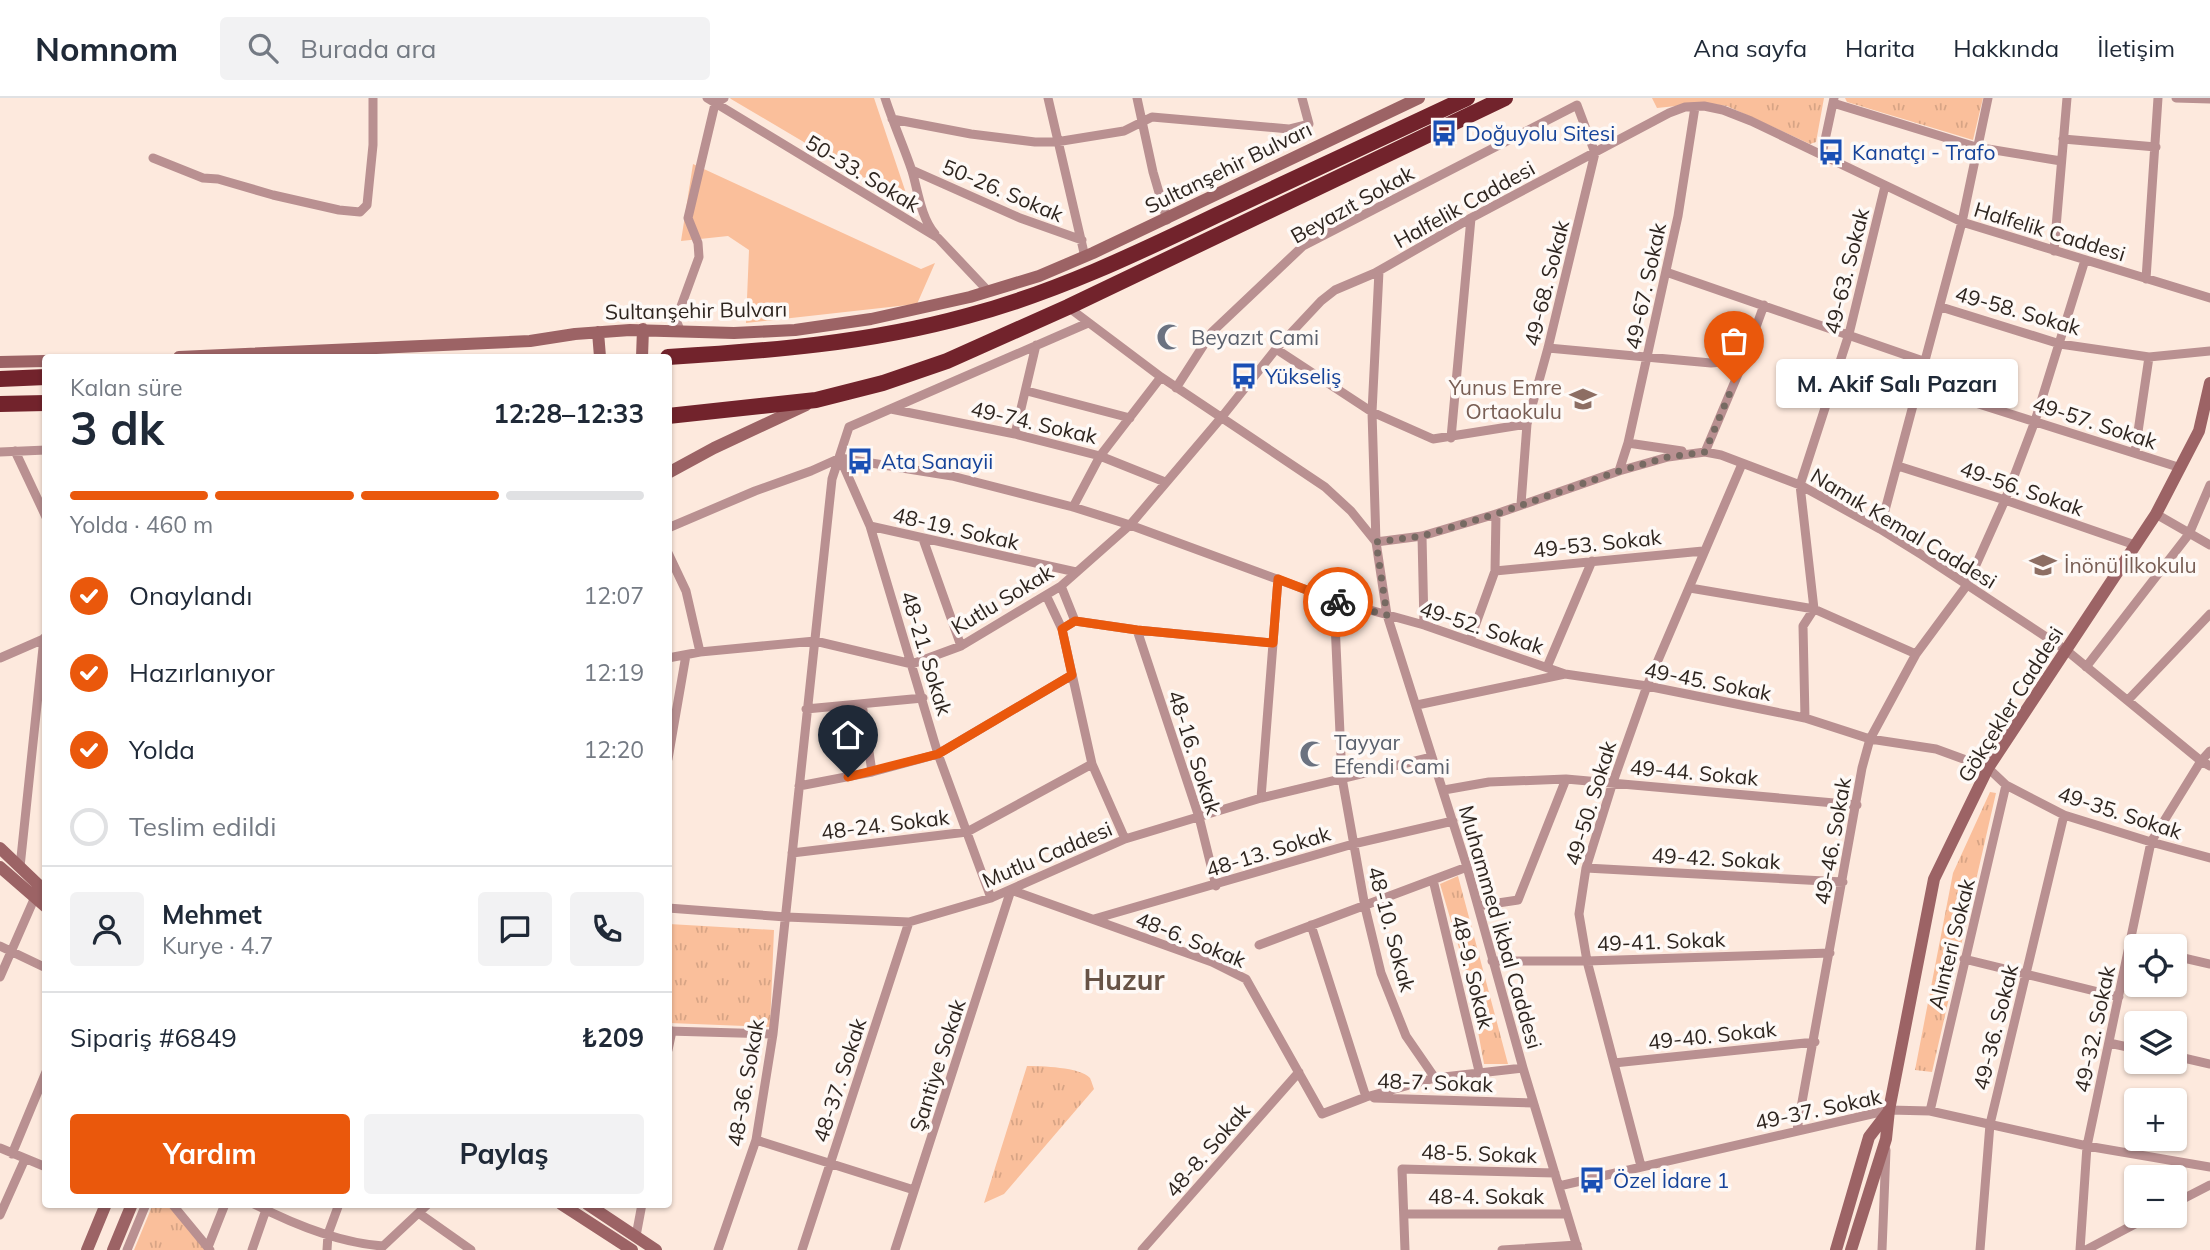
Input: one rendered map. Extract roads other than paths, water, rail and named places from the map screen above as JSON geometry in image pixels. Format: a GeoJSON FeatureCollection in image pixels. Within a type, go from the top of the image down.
{"type":"FeatureCollection","features":[{"type":"Feature","properties":{"kind":"highway","name":"Sultanşehir Bulvarı"},"geometry":{"type":"LineString","coordinates":[[672,357],[768,352],[871,337],[967,316],[1039,294],[1183,232],[1467,98]]}},
{"type":"Feature","properties":{"kind":"highway"},"geometry":{"type":"LineString","coordinates":[[672,416],[816,400],[929,368],[1000,339],[1505,98]]}},
{"type":"Feature","properties":{"kind":"highway"},"geometry":{"type":"LineString","coordinates":[[0,379],[42,377]]}},
{"type":"Feature","properties":{"kind":"highway"},"geometry":{"type":"LineString","coordinates":[[0,404],[42,403]]}},
{"type":"Feature","properties":{"kind":"street"},"geometry":{"type":"LineString","coordinates":[[153,158],[203,178],[218,179],[339,210],[360,212],[367,205],[373,145],[373,98]]}},
{"type":"Feature","properties":{"kind":"street"},"geometry":{"type":"LineString","coordinates":[[680,330],[676,320],[699,257],[698,243],[688,218],[711,101],[724,98]]}},
{"type":"Feature","properties":{"kind":"street"},"geometry":{"type":"LineString","coordinates":[[885,98],[931,229],[938,238]]}},
{"type":"Feature","properties":{"kind":"street"},"geometry":{"type":"LineString","coordinates":[[1048,98],[1056,142],[1085,257]]}},
{"type":"Feature","properties":{"kind":"street"},"geometry":{"type":"LineString","coordinates":[[1137,98],[1167,220]]}},
{"type":"Feature","properties":{"kind":"street"},"geometry":{"type":"LineString","coordinates":[[892,119],[992,137],[1056,142],[1124,131],[1153,117],[1289,129],[1309,124],[1302,98]]}},
{"type":"Feature","properties":{"kind":"street","name":"Sultanşehir Bulvarı"},"geometry":{"type":"LineString","coordinates":[[245,354],[530,341],[598,332],[643,330],[733,333],[806,328],[902,314],[989,292],[1085,257],[1419,98]]}},
{"type":"Feature","properties":{"kind":"street"},"geometry":{"type":"LineString","coordinates":[[1880,529],[1941,307],[1988,98]]}},
{"type":"Feature","properties":{"kind":"street"},"geometry":{"type":"LineString","coordinates":[[2054,251],[2067,98]]}},
{"type":"Feature","properties":{"kind":"street"},"geometry":{"type":"LineString","coordinates":[[2147,279],[2158,98]]}},
{"type":"Feature","properties":{"kind":"street"},"geometry":{"type":"LineString","coordinates":[[2176,98],[2210,99]]}},
{"type":"Feature","properties":{"kind":"street"},"geometry":{"type":"LineString","coordinates":[[1822,154],[1834,100],[1976,147],[2061,161]]}},
{"type":"Feature","properties":{"kind":"street","name":"50-33. Sokak"},"geometry":{"type":"LineString","coordinates":[[711,101],[938,238],[989,292]]}},
{"type":"Feature","properties":{"kind":"street","name":"Beyazıt Sokak"},"geometry":{"type":"LineString","coordinates":[[1176,388],[1212,332],[1303,246],[1577,105],[1595,153]]}},
{"type":"Feature","properties":{"kind":"street","name":"Halfelik Caddesi"},"geometry":{"type":"LineString","coordinates":[[1130,524],[1276,349],[1321,300],[1335,290],[1379,271],[1471,218],[1685,107],[1723,110],[1822,154],[1962,222],[2210,298]]}},
{"type":"Feature","properties":{"kind":"street","name":"49-67. Sokak"},"geometry":{"type":"LineString","coordinates":[[1619,471],[1628,443],[1678,216],[1695,107]]}},
{"type":"Feature","properties":{"kind":"street"},"geometry":{"type":"LineString","coordinates":[[2063,139],[2156,146]]}},
{"type":"Feature","properties":{"kind":"street","name":"49-68. Sokak"},"geometry":{"type":"LineString","coordinates":[[1521,504],[1527,424],[1595,153]]}},
{"type":"Feature","properties":{"kind":"street","name":"50-26. Sokak"},"geometry":{"type":"LineString","coordinates":[[912,170],[1020,218],[1082,240]]}},
{"type":"Feature","properties":{"kind":"street","name":"49-63. Sokak"},"geometry":{"type":"LineString","coordinates":[[1800,485],[1849,334],[1885,186]]}},
{"type":"Feature","properties":{"kind":"street"},"geometry":{"type":"LineString","coordinates":[[1451,438],[1471,218]]}},
{"type":"Feature","properties":{"kind":"street","name":"49-46. Sokak"},"geometry":{"type":"LineString","coordinates":[[1797,1130],[1870,739],[1916,654],[1967,584],[2005,500],[2035,421],[2085,260]]}},
{"type":"Feature","properties":{"kind":"street","name":"Muhammed İkbal Caddesi"},"geometry":{"type":"LineString","coordinates":[[1379,271],[1372,412],[1376,542],[1387,615],[1444,790],[1577,1247]]}},
{"type":"Feature","properties":{"kind":"street"},"geometry":{"type":"LineString","coordinates":[[1666,272],[1926,362]]}},
{"type":"Feature","properties":{"kind":"street"},"geometry":{"type":"LineString","coordinates":[[1705,452],[1764,305]]}},
{"type":"Feature","properties":{"kind":"street"},"geometry":{"type":"LineString","coordinates":[[1068,307],[1176,388],[1325,487],[1351,511],[1376,542]]}},
{"type":"Feature","properties":{"kind":"street","name":"49-58. Sokak"},"geometry":{"type":"LineString","coordinates":[[1941,307],[2060,344],[2149,357],[2210,351]]}},
{"type":"Feature","properties":{"kind":"street"},"geometry":{"type":"LineString","coordinates":[[891,409],[1088,323]]}},
{"type":"Feature","properties":{"kind":"street"},"geometry":{"type":"LineString","coordinates":[[642,354],[643,330]]}},
{"type":"Feature","properties":{"kind":"street"},"geometry":{"type":"LineString","coordinates":[[598,332],[600,354]]}},
{"type":"Feature","properties":{"kind":"street"},"geometry":{"type":"LineString","coordinates":[[1015,434],[1037,345]]}},
{"type":"Feature","properties":{"kind":"street"},"geometry":{"type":"LineString","coordinates":[[1548,348],[1711,363],[1744,360]]}},
{"type":"Feature","properties":{"kind":"street"},"geometry":{"type":"LineString","coordinates":[[1276,349],[1372,412],[1433,439],[1527,424]]}},
{"type":"Feature","properties":{"kind":"street"},"geometry":{"type":"LineString","coordinates":[[2135,452],[2149,357]]}},
{"type":"Feature","properties":{"kind":"street"},"geometry":{"type":"LineString","coordinates":[[0,362],[42,360]]}},
{"type":"Feature","properties":{"kind":"street"},"geometry":{"type":"LineString","coordinates":[[1073,507],[1100,456],[1161,377]]}},
{"type":"Feature","properties":{"kind":"street","name":"Gökçekler Caddesi"},"geometry":{"type":"LineString","coordinates":[[1851,1250],[1886,1139],[1889,1110],[1934,878],[1988,768],[2156,514],[2199,431],[2210,383]]}},
{"type":"Feature","properties":{"kind":"street","name":"49-57. Sokak"},"geometry":{"type":"LineString","coordinates":[[1919,385],[2181,468]]}},
{"type":"Feature","properties":{"kind":"street"},"geometry":{"type":"LineString","coordinates":[[1027,391],[1130,418]]}},
{"type":"Feature","properties":{"kind":"street"},"geometry":{"type":"LineString","coordinates":[[672,471],[816,400]]}},
{"type":"Feature","properties":{"kind":"street","name":"49-74. Sokak"},"geometry":{"type":"LineString","coordinates":[[891,409],[1015,434],[1100,456],[1165,482]]}},
{"type":"Feature","properties":{"kind":"street","name":"48-36. Sokak"},"geometry":{"type":"LineString","coordinates":[[718,1250],[756,1140],[773,1034],[832,478],[849,427],[891,409]]}},
{"type":"Feature","properties":{"kind":"street"},"geometry":{"type":"LineString","coordinates":[[1628,443],[1691,453]]}},
{"type":"Feature","properties":{"kind":"street"},"geometry":{"type":"LineString","coordinates":[[0,452],[42,450]]}},
{"type":"Feature","properties":{"kind":"street"},"geometry":{"type":"LineString","coordinates":[[15,452],[42,509]]}},
{"type":"Feature","properties":{"kind":"street","name":"Namık Kemal Caddesi"},"geometry":{"type":"LineString","coordinates":[[1376,542],[1422,536],[1496,514],[1619,471],[1705,452],[1800,485],[1880,529],[2066,650],[2210,766]]}},
{"type":"Feature","properties":{"kind":"street"},"geometry":{"type":"LineString","coordinates":[[672,526],[840,458]]}},
{"type":"Feature","properties":{"kind":"street","name":"49-52. Sokak"},"geometry":{"type":"LineString","coordinates":[[840,458],[952,476],[1073,507],[1130,524],[1334,600],[1470,640],[1565,674]]}},
{"type":"Feature","properties":{"kind":"street","name":"48-21. Sokak"},"geometry":{"type":"LineString","coordinates":[[840,458],[870,527],[938,754],[991,898]]}},
{"type":"Feature","properties":{"kind":"street","name":"49-50. Sokak"},"geometry":{"type":"LineString","coordinates":[[1641,1166],[1587,961],[1579,914],[1586,868],[1647,686],[1742,464]]}},
{"type":"Feature","properties":{"kind":"street","name":"49-56. Sokak"},"geometry":{"type":"LineString","coordinates":[[1898,466],[2135,545]]}},
{"type":"Feature","properties":{"kind":"street"},"geometry":{"type":"LineString","coordinates":[[1800,485],[1814,609],[1803,626],[1805,718]]}},
{"type":"Feature","properties":{"kind":"street"},"geometry":{"type":"LineString","coordinates":[[2085,667],[2189,534],[2210,485]]}},
{"type":"Feature","properties":{"kind":"street"},"geometry":{"type":"LineString","coordinates":[[1470,640],[1495,572],[1496,514]]}},
{"type":"Feature","properties":{"kind":"street"},"geometry":{"type":"LineString","coordinates":[[2156,514],[2210,545]]}},
{"type":"Feature","properties":{"kind":"street","name":"Kutlu Sokak"},"geometry":{"type":"LineString","coordinates":[[912,664],[961,646],[1061,586],[1130,524]]}},
{"type":"Feature","properties":{"kind":"street","name":"48-19. Sokak"},"geometry":{"type":"LineString","coordinates":[[870,527],[1076,572]]}},
{"type":"Feature","properties":{"kind":"street"},"geometry":{"type":"LineString","coordinates":[[1422,536],[1423,625]]}},
{"type":"Feature","properties":{"kind":"street"},"geometry":{"type":"LineString","coordinates":[[923,539],[961,646]]}},
{"type":"Feature","properties":{"kind":"street","name":"49-53. Sokak"},"geometry":{"type":"LineString","coordinates":[[1495,572],[1703,551]]}},
{"type":"Feature","properties":{"kind":"street"},"geometry":{"type":"LineString","coordinates":[[672,561],[686,591],[700,652]]}},
{"type":"Feature","properties":{"kind":"street"},"geometry":{"type":"LineString","coordinates":[[1546,667],[1592,561]]}},
{"type":"Feature","properties":{"kind":"street"},"geometry":{"type":"LineString","coordinates":[[1261,798],[1278,579]]}},
{"type":"Feature","properties":{"kind":"street"},"geometry":{"type":"LineString","coordinates":[[1061,586],[1075,621]]}},
{"type":"Feature","properties":{"kind":"street"},"geometry":{"type":"LineString","coordinates":[[1690,588],[1814,609],[1916,654]]}},
{"type":"Feature","properties":{"kind":"street"},"geometry":{"type":"LineString","coordinates":[[1046,595],[1062,629],[1091,764],[1125,839]]}},
{"type":"Feature","properties":{"kind":"street","name":"48-10. Sokak"},"geometry":{"type":"LineString","coordinates":[[1334,600],[1342,778],[1365,907],[1381,973],[1406,1036],[1435,1078]]}},
{"type":"Feature","properties":{"kind":"street"},"geometry":{"type":"LineString","coordinates":[[2128,700],[2210,614]]}},
{"type":"Feature","properties":{"kind":"street"},"geometry":{"type":"LineString","coordinates":[[1062,629],[1075,621],[1273,643]]}},
{"type":"Feature","properties":{"kind":"street","name":"48-16. Sokak"},"geometry":{"type":"LineString","coordinates":[[1137,630],[1199,817],[1216,886]]}},
{"type":"Feature","properties":{"kind":"street"},"geometry":{"type":"LineString","coordinates":[[0,658],[42,639]]}},
{"type":"Feature","properties":{"kind":"street"},"geometry":{"type":"LineString","coordinates":[[672,657],[700,652],[815,641],[912,664]]}},
{"type":"Feature","properties":{"kind":"street"},"geometry":{"type":"LineString","coordinates":[[672,736],[686,655]]}},
{"type":"Feature","properties":{"kind":"street"},"geometry":{"type":"LineString","coordinates":[[20,867],[42,668]]}},
{"type":"Feature","properties":{"kind":"street","name":"49-45. Sokak"},"geometry":{"type":"LineString","coordinates":[[1417,705],[1565,674],[1647,686],[1805,718],[1870,739],[1937,749],[1988,768]]}},
{"type":"Feature","properties":{"kind":"street"},"geometry":{"type":"LineString","coordinates":[[799,786],[872,772],[938,754],[1072,675]]}},
{"type":"Feature","properties":{"kind":"street"},"geometry":{"type":"LineString","coordinates":[[806,709],[923,698]]}},
{"type":"Feature","properties":{"kind":"street"},"geometry":{"type":"LineString","coordinates":[[862,704],[872,772]]}},
{"type":"Feature","properties":{"kind":"street"},"geometry":{"type":"LineString","coordinates":[[35,737],[42,738]]}},
{"type":"Feature","properties":{"kind":"street","name":"49-32. Sokak"},"geometry":{"type":"LineString","coordinates":[[2136,934],[2151,842],[2201,761],[2210,751]]}},
{"type":"Feature","properties":{"kind":"street","name":"Mutlu Caddesi"},"geometry":{"type":"LineString","coordinates":[[672,908],[786,917],[909,922],[1012,890],[1125,839],[1261,798],[1433,757]]}},
{"type":"Feature","properties":{"kind":"street","name":"48-24. Sokak"},"geometry":{"type":"LineString","coordinates":[[792,853],[967,832],[1091,764]]}},
{"type":"Feature","properties":{"kind":"street","name":"49-35. Sokak"},"geometry":{"type":"LineString","coordinates":[[1988,768],[2006,785],[2064,815],[2210,858]]}},
{"type":"Feature","properties":{"kind":"street","name":"49-50. Sokak"},"geometry":{"type":"LineString","coordinates":[[1478,906],[1518,900],[1566,779]]}},
{"type":"Feature","properties":{"kind":"street","name":"49-44. Sokak"},"geometry":{"type":"LineString","coordinates":[[1444,790],[1489,782],[1566,779],[1857,805]]}},
{"type":"Feature","properties":{"kind":"street","name":"Alınteri Sokak"},"geometry":{"type":"LineString","coordinates":[[1930,1111],[2006,785]]}},
{"type":"Feature","properties":{"kind":"street","name":"49-36. Sokak"},"geometry":{"type":"LineString","coordinates":[[1980,1250],[1990,1124],[2064,815]]}},
{"type":"Feature","properties":{"kind":"street","name":"48-13. Sokak"},"geometry":{"type":"LineString","coordinates":[[1093,919],[1216,886],[1353,844],[1453,821]]}},
{"type":"Feature","properties":{"kind":"street"},"geometry":{"type":"LineString","coordinates":[[0,848],[20,867],[40,895]]}},
{"type":"Feature","properties":{"kind":"street"},"geometry":{"type":"LineString","coordinates":[[0,867],[40,895]]}},
{"type":"Feature","properties":{"kind":"street"},"geometry":{"type":"LineString","coordinates":[[1259,946],[1467,867]]}},
{"type":"Feature","properties":{"kind":"street","name":"49-42. Sokak"},"geometry":{"type":"LineString","coordinates":[[1586,868],[1843,882]]}},
{"type":"Feature","properties":{"kind":"street","name":"48-9. Sokak"},"geometry":{"type":"LineString","coordinates":[[1433,880],[1479,1072]]}},
{"type":"Feature","properties":{"kind":"street","name":"48-6. Sokak"},"geometry":{"type":"LineString","coordinates":[[1012,890],[1212,962],[1246,979],[1322,1114],[1366,1097]]}},
{"type":"Feature","properties":{"kind":"street","name":"Şantiye Sokak"},"geometry":{"type":"LineString","coordinates":[[895,1250],[1012,890]]}},
{"type":"Feature","properties":{"kind":"street"},"geometry":{"type":"LineString","coordinates":[[0,978],[40,895]]}},
{"type":"Feature","properties":{"kind":"street","name":"48-37. Sokak"},"geometry":{"type":"LineString","coordinates":[[802,1250],[909,922]]}},
{"type":"Feature","properties":{"kind":"street"},"geometry":{"type":"LineString","coordinates":[[1311,925],[1366,1097]]}},
{"type":"Feature","properties":{"kind":"street"},"geometry":{"type":"LineString","coordinates":[[0,946],[42,966]]}},
{"type":"Feature","properties":{"kind":"street","name":"49-41. Sokak"},"geometry":{"type":"LineString","coordinates":[[1492,961],[1587,961],[1830,953]]}},
{"type":"Feature","properties":{"kind":"street"},"geometry":{"type":"LineString","coordinates":[[1964,959],[2119,997]]}},
{"type":"Feature","properties":{"kind":"street"},"geometry":{"type":"LineString","coordinates":[[2187,959],[2210,964]]}},
{"type":"Feature","properties":{"kind":"street","name":"49-32. Sokak"},"geometry":{"type":"LineString","coordinates":[[2080,1250],[2087,1146],[2124,980]]}},
{"type":"Feature","properties":{"kind":"street"},"geometry":{"type":"LineString","coordinates":[[672,1031],[773,1034]]}},
{"type":"Feature","properties":{"kind":"street","name":"49-40. Sokak"},"geometry":{"type":"LineString","coordinates":[[1614,1063],[1815,1042]]}},
{"type":"Feature","properties":{"kind":"street"},"geometry":{"type":"LineString","coordinates":[[2109,1043],[2124,1046]]}},
{"type":"Feature","properties":{"kind":"street"},"geometry":{"type":"LineString","coordinates":[[2187,1059],[2210,1064]]}},
{"type":"Feature","properties":{"kind":"street","name":"48-7. Sokak"},"geometry":{"type":"LineString","coordinates":[[1366,1097],[1435,1078],[1523,1068]]}},
{"type":"Feature","properties":{"kind":"street","name":"48-8. Sokak"},"geometry":{"type":"LineString","coordinates":[[1142,1250],[1299,1072]]}},
{"type":"Feature","properties":{"kind":"street"},"geometry":{"type":"LineString","coordinates":[[12,1154],[42,1082]]}},
{"type":"Feature","properties":{"kind":"street","name":"48-7. Sokak"},"geometry":{"type":"LineString","coordinates":[[1366,1097],[1533,1103]]}},
{"type":"Feature","properties":{"kind":"street","name":"Gökçekler Caddesi"},"geometry":{"type":"LineString","coordinates":[[1836,1250],[1870,1137],[1889,1110]]}},
{"type":"Feature","properties":{"kind":"street","name":"49-37. Sokak"},"geometry":{"type":"LineString","coordinates":[[1559,1186],[1889,1110],[1930,1111],[2087,1146],[2210,1167]]}},
{"type":"Feature","properties":{"kind":"street"},"geometry":{"type":"LineString","coordinates":[[1882,1250],[1886,1139]]}},
{"type":"Feature","properties":{"kind":"street"},"geometry":{"type":"LineString","coordinates":[[756,1140],[914,1190]]}},
{"type":"Feature","properties":{"kind":"street"},"geometry":{"type":"LineString","coordinates":[[0,1148],[42,1165]]}},
{"type":"Feature","properties":{"kind":"street"},"geometry":{"type":"LineString","coordinates":[[0,1216],[25,1159]]}},
{"type":"Feature","properties":{"kind":"street","name":"48-5. Sokak"},"geometry":{"type":"LineString","coordinates":[[1404,1214],[1402,1169],[1555,1173]]}},
{"type":"Feature","properties":{"kind":"street"},"geometry":{"type":"LineString","coordinates":[[2187,1197],[2210,1185]]}},
{"type":"Feature","properties":{"kind":"street"},"geometry":{"type":"LineString","coordinates":[[87,1250],[104,1208]]}},
{"type":"Feature","properties":{"kind":"street"},"geometry":{"type":"LineString","coordinates":[[113,1250],[130,1208]]}},
{"type":"Feature","properties":{"kind":"street"},"geometry":{"type":"LineString","coordinates":[[127,1250],[144,1208]]}},
{"type":"Feature","properties":{"kind":"street"},"geometry":{"type":"LineString","coordinates":[[175,1208],[209,1248],[224,1208]]}},
{"type":"Feature","properties":{"kind":"street"},"geometry":{"type":"LineString","coordinates":[[253,1250],[267,1208]]}},
{"type":"Feature","properties":{"kind":"street"},"geometry":{"type":"LineString","coordinates":[[269,1208],[328,1234],[380,1248],[425,1208]]}},
{"type":"Feature","properties":{"kind":"street"},"geometry":{"type":"LineString","coordinates":[[327,1250],[328,1234],[338,1208]]}},
{"type":"Feature","properties":{"kind":"street"},"geometry":{"type":"LineString","coordinates":[[567,1208],[632,1250]]}},
{"type":"Feature","properties":{"kind":"street"},"geometry":{"type":"LineString","coordinates":[[593,1208],[656,1250]]}},
{"type":"Feature","properties":{"kind":"street"},"geometry":{"type":"LineString","coordinates":[[636,1236],[641,1208]]}},
{"type":"Feature","properties":{"kind":"street"},"geometry":{"type":"LineString","coordinates":[[420,1214],[471,1250]]}},
{"type":"Feature","properties":{"kind":"street"},"geometry":{"type":"LineString","coordinates":[[1404,1214],[1405,1250]]}},
{"type":"Feature","properties":{"kind":"street","name":"48-4. Sokak"},"geometry":{"type":"LineString","coordinates":[[1404,1214],[1567,1214]]}},
{"type":"Feature","properties":{"kind":"street"},"geometry":{"type":"LineString","coordinates":[[2086,1250],[2127,1228]]}},
{"type":"Feature","properties":{"kind":"street"},"geometry":{"type":"LineString","coordinates":[[1502,1250],[1577,1247]]}},
{"type":"Feature","properties":{"kind":"place","name":"Doğuyolu Sitesi"},"geometry":{"type":"Point","coordinates":[1444,133]}},
{"type":"Feature","properties":{"kind":"place","name":"Kanatçı - Trafo"},"geometry":{"type":"Point","coordinates":[1831,152]}},
{"type":"Feature","properties":{"kind":"place","name":"Beyazıt Cami"},"geometry":{"type":"Point","coordinates":[1170,337]}},
{"type":"Feature","properties":{"kind":"place","name":"Yükseliş"},"geometry":{"type":"Point","coordinates":[1244,376]}},
{"type":"Feature","properties":{"kind":"place","name":"M. Akif Salı Pazarı"},"geometry":{"type":"Point","coordinates":[1734,383]}},
{"type":"Feature","properties":{"kind":"place","name":"Yunus Emre Ortaokulu"},"geometry":{"type":"Point","coordinates":[1583,399]}},
{"type":"Feature","properties":{"kind":"place","name":"Ata Sanayii"},"geometry":{"type":"Point","coordinates":[860,461]}},
{"type":"Feature","properties":{"kind":"place","name":"İnönü İlkokulu"},"geometry":{"type":"Point","coordinates":[2043,565]}},
{"type":"Feature","properties":{"kind":"place","name":"Tayyar Efendi Cami"},"geometry":{"type":"Point","coordinates":[1313,754]}},
{"type":"Feature","properties":{"kind":"place","name":"Özel İdare 1"},"geometry":{"type":"Point","coordinates":[1592,1180]}},
{"type":"Feature","properties":{"kind":"district","name":"Huzur"},"geometry":{"type":"Point","coordinates":[1124,979]}}]}
